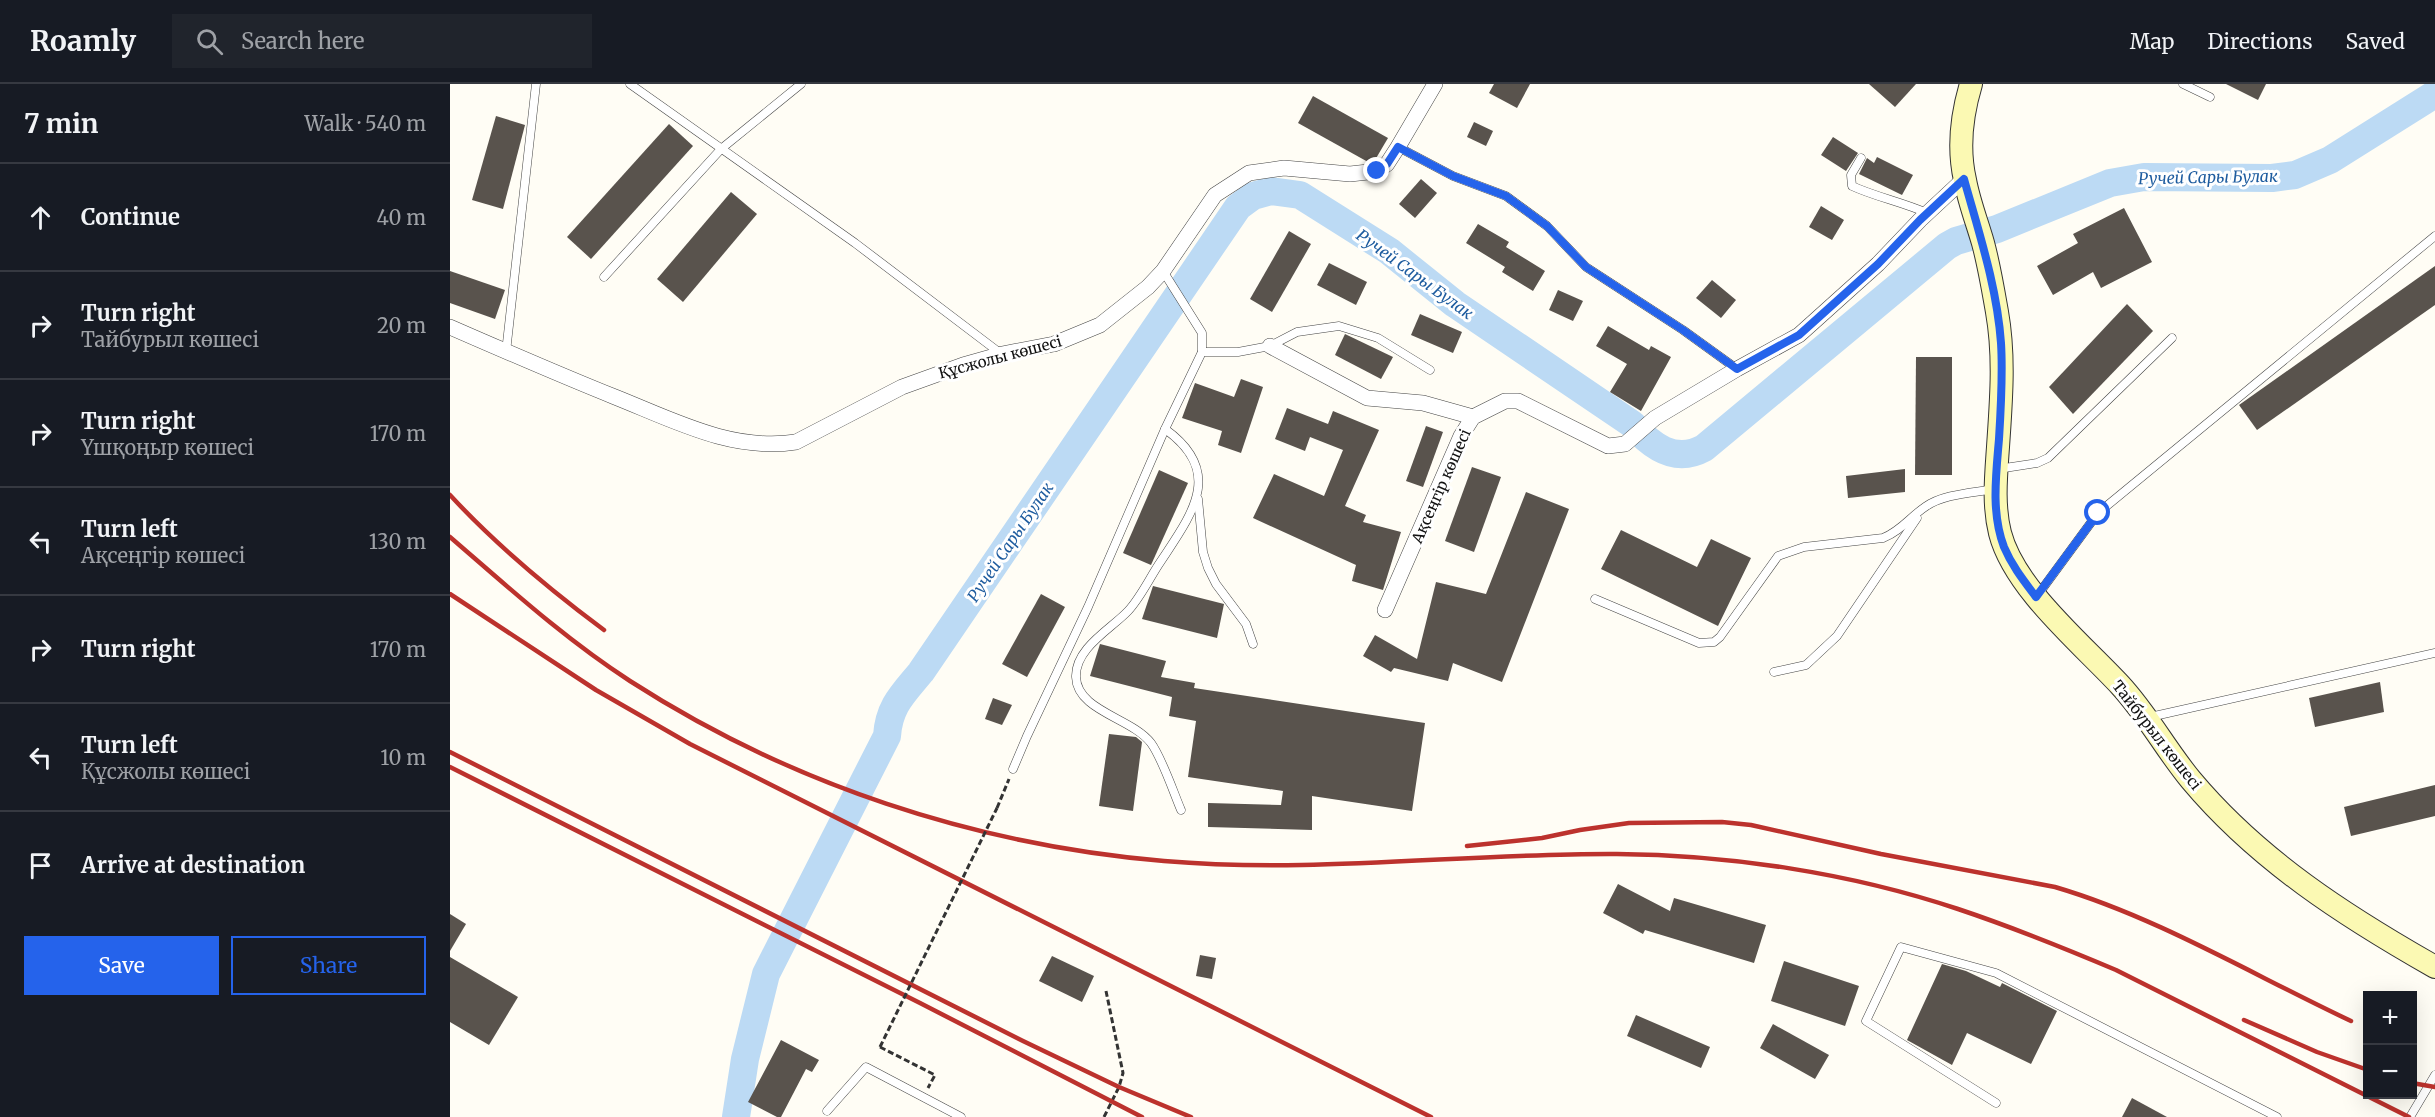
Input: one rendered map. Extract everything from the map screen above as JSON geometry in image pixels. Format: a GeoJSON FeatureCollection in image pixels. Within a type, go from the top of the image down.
{"type":"FeatureCollection","features":[{"type":"Feature","properties":{"kind":"main road","name":"Тайбурыл көшесі"},"geometry":{"type":"LineString","coordinates":[[1971,84],[1965,104],[1962,140],[1964,179],[1983,244],[1998,314],[2002,395],[1996,479],[2000,532],[2013,566],[2036,597],[2123,688],[2191,781],[2253,844],[2314,893],[2435,967]]}},
{"type":"Feature","properties":{"kind":"street","name":"Құсжолы көшесі"},"geometry":{"type":"LineString","coordinates":[[450,327],[700,431],[749,443],[777,445],[796,442],[902,387],[963,365],[1002,354],[1054,344],[1100,325],[1148,287],[1163,271],[1215,195],[1249,173],[1284,168],[1350,174],[1377,171],[1387,164],[1435,84]]}},
{"type":"Feature","properties":{"kind":"street","name":"Ақсеңгір көшесі"},"geometry":{"type":"LineString","coordinates":[[1385,610],[1461,436],[1473,417],[1505,401],[1518,400],[1608,446],[1625,444],[1655,418],[1799,335],[1878,264],[1927,213],[1964,179]]}},
{"type":"Feature","properties":{"kind":"street"},"geometry":{"type":"LineString","coordinates":[[1270,346],[1368,398],[1423,403],[1473,417]]}},
{"type":"Feature","properties":{"kind":"lane"},"geometry":{"type":"LineString","coordinates":[[506,352],[536,84]]}},
{"type":"Feature","properties":{"kind":"lane"},"geometry":{"type":"LineString","coordinates":[[630,84],[855,243],[1002,354]]}},
{"type":"Feature","properties":{"kind":"lane"},"geometry":{"type":"LineString","coordinates":[[604,277],[721,149],[801,84]]}},
{"type":"Feature","properties":{"kind":"lane"},"geometry":{"type":"LineString","coordinates":[[2183,84],[2210,97]]}},
{"type":"Feature","properties":{"kind":"lane"},"geometry":{"type":"LineString","coordinates":[[1398,147],[1453,176],[1506,196],[1547,226],[1586,267],[1683,330],[1737,369]]}},
{"type":"Feature","properties":{"kind":"lane"},"geometry":{"type":"LineString","coordinates":[[1861,158],[1851,175],[1852,186],[1864,192],[1902,202],[1927,213]]}},
{"type":"Feature","properties":{"kind":"lane"},"geometry":{"type":"LineString","coordinates":[[2036,597],[2098,513],[2435,236]]}},
{"type":"Feature","properties":{"kind":"lane"},"geometry":{"type":"LineString","coordinates":[[1013,769],[1088,608],[1165,429],[1202,352],[1202,333],[1163,271]]}},
{"type":"Feature","properties":{"kind":"lane"},"geometry":{"type":"LineString","coordinates":[[1202,352],[1238,352],[1270,346],[1297,332],[1339,326],[1378,338],[1430,370]]}},
{"type":"Feature","properties":{"kind":"lane"},"geometry":{"type":"LineString","coordinates":[[1594,599],[1699,643],[1713,642],[1720,637],[1771,562],[1778,556],[1804,547],[1883,538],[1906,525],[1925,507],[1937,500],[2048,458],[2172,338]]}},
{"type":"Feature","properties":{"kind":"lane"},"geometry":{"type":"LineString","coordinates":[[1165,429],[1178,438],[1194,458],[1199,472],[1198,494],[1203,552],[1208,568],[1216,584],[1246,624],[1253,644]]}},
{"type":"Feature","properties":{"kind":"lane"},"geometry":{"type":"LineString","coordinates":[[1181,810],[1152,745],[1139,730],[1084,699],[1077,687],[1076,674],[1078,661],[1129,610],[1177,538],[1198,494]]}},
{"type":"Feature","properties":{"kind":"lane"},"geometry":{"type":"LineString","coordinates":[[1774,672],[1806,664],[1837,636],[1925,507]]}},
{"type":"Feature","properties":{"kind":"lane"},"geometry":{"type":"LineString","coordinates":[[2145,718],[2435,652]]}},
{"type":"Feature","properties":{"kind":"lane"},"geometry":{"type":"LineString","coordinates":[[1996,1103],[1866,1021],[1901,947],[1996,972],[2277,1117]]}},
{"type":"Feature","properties":{"kind":"lane"},"geometry":{"type":"LineString","coordinates":[[827,1111],[866,1067],[962,1117]]}},
{"type":"Feature","properties":{"kind":"lane"},"geometry":{"type":"LineString","coordinates":[[2410,1117],[2435,1075]]}},
{"type":"Feature","properties":{"kind":"path"},"geometry":{"type":"LineString","coordinates":[[923,1097],[935,1075],[880,1047],[997,808],[1013,769]]}},
{"type":"Feature","properties":{"kind":"path"},"geometry":{"type":"LineString","coordinates":[[1104,1117],[1119,1087],[1123,1073],[1106,991]]}},
{"type":"Feature","properties":{"kind":"building"},"geometry":{"type":"Polygon","coordinates":[[[1494,84],[1530,84],[1517,108],[1489,93],[1494,84]]]}},
{"type":"Feature","properties":{"kind":"building"},"geometry":{"type":"Polygon","coordinates":[[[1869,84],[1916,84],[1895,107],[1869,84]]]}},
{"type":"Feature","properties":{"kind":"building"},"geometry":{"type":"Polygon","coordinates":[[[2226,84],[2266,84],[2258,100],[2226,84]]]}},
{"type":"Feature","properties":{"kind":"building"},"geometry":{"type":"Polygon","coordinates":[[[1313,96],[1388,138],[1375,160],[1368,162],[1298,123],[1313,96]]]}},
{"type":"Feature","properties":{"kind":"building"},"geometry":{"type":"Polygon","coordinates":[[[496,116],[525,125],[503,209],[472,200],[496,116]]]}},
{"type":"Feature","properties":{"kind":"building"},"geometry":{"type":"Polygon","coordinates":[[[1474,122],[1493,131],[1486,146],[1467,137],[1474,122]]]}},
{"type":"Feature","properties":{"kind":"building"},"geometry":{"type":"Polygon","coordinates":[[[669,124],[693,146],[591,259],[567,237],[669,124]]]}},
{"type":"Feature","properties":{"kind":"building"},"geometry":{"type":"Polygon","coordinates":[[[1833,137],[1858,153],[1846,171],[1821,155],[1833,137]]]}},
{"type":"Feature","properties":{"kind":"building"},"geometry":{"type":"Polygon","coordinates":[[[1877,157],[1913,175],[1902,195],[1859,174],[1867,158],[1874,163],[1877,157]]]}},
{"type":"Feature","properties":{"kind":"building"},"geometry":{"type":"Polygon","coordinates":[[[1421,179],[1437,193],[1415,218],[1399,204],[1421,179]]]}},
{"type":"Feature","properties":{"kind":"building"},"geometry":{"type":"Polygon","coordinates":[[[731,192],[757,214],[683,302],[657,279],[731,192]]]}},
{"type":"Feature","properties":{"kind":"building"},"geometry":{"type":"Polygon","coordinates":[[[1821,206],[1844,220],[1832,240],[1809,227],[1821,206]]]}},
{"type":"Feature","properties":{"kind":"building"},"geometry":{"type":"Polygon","coordinates":[[[2124,208],[2152,262],[2101,288],[2093,272],[2053,295],[2037,266],[2078,243],[2073,234],[2124,208]]]}},
{"type":"Feature","properties":{"kind":"building"},"geometry":{"type":"Polygon","coordinates":[[[1478,224],[1509,242],[1506,247],[1545,271],[1533,291],[1502,272],[1505,267],[1466,243],[1478,224]]]}},
{"type":"Feature","properties":{"kind":"building"},"geometry":{"type":"Polygon","coordinates":[[[1289,231],[1311,244],[1272,312],[1250,299],[1289,231]]]}},
{"type":"Feature","properties":{"kind":"building"},"geometry":{"type":"Polygon","coordinates":[[[1329,263],[1367,282],[1356,305],[1317,285],[1329,263]]]}},
{"type":"Feature","properties":{"kind":"building"},"geometry":{"type":"Polygon","coordinates":[[[2435,266],[2435,305],[2257,430],[2239,405],[2435,266]]]}},
{"type":"Feature","properties":{"kind":"building"},"geometry":{"type":"Polygon","coordinates":[[[450,271],[505,290],[495,319],[450,303],[450,271]]]}},
{"type":"Feature","properties":{"kind":"building"},"geometry":{"type":"Polygon","coordinates":[[[1712,280],[1736,300],[1721,318],[1696,298],[1712,280]]]}},
{"type":"Feature","properties":{"kind":"building"},"geometry":{"type":"Polygon","coordinates":[[[1558,290],[1583,301],[1573,321],[1549,310],[1558,290]]]}},
{"type":"Feature","properties":{"kind":"building"},"geometry":{"type":"Polygon","coordinates":[[[2127,304],[2153,331],[2073,414],[2049,387],[2127,304]]]}},
{"type":"Feature","properties":{"kind":"building"},"geometry":{"type":"Polygon","coordinates":[[[1420,314],[1462,332],[1453,353],[1411,335],[1420,314]]]}},
{"type":"Feature","properties":{"kind":"building"},"geometry":{"type":"Polygon","coordinates":[[[1608,326],[1649,350],[1651,346],[1671,357],[1641,411],[1610,392],[1627,364],[1596,346],[1608,326]]]}},
{"type":"Feature","properties":{"kind":"building"},"geometry":{"type":"Polygon","coordinates":[[[1345,334],[1393,357],[1381,379],[1335,355],[1345,334]]]}},
{"type":"Feature","properties":{"kind":"building"},"geometry":{"type":"Polygon","coordinates":[[[1916,357],[1952,357],[1952,475],[1915,475],[1916,357]]]}},
{"type":"Feature","properties":{"kind":"building"},"geometry":{"type":"Polygon","coordinates":[[[1241,379],[1263,387],[1241,453],[1218,445],[1222,431],[1182,418],[1195,383],[1234,397],[1241,379]]]}},
{"type":"Feature","properties":{"kind":"building"},"geometry":{"type":"Polygon","coordinates":[[[1287,408],[1328,424],[1333,411],[1379,430],[1345,506],[1366,515],[1363,522],[1401,532],[1383,590],[1352,581],[1356,565],[1253,518],[1274,474],[1324,496],[1343,450],[1310,437],[1305,451],[1275,439],[1287,408]]]}},
{"type":"Feature","properties":{"kind":"building"},"geometry":{"type":"Polygon","coordinates":[[[1426,426],[1443,432],[1423,487],[1406,481],[1426,426]]]}},
{"type":"Feature","properties":{"kind":"building"},"geometry":{"type":"Polygon","coordinates":[[[1472,467],[1501,477],[1474,552],[1445,541],[1472,467]]]}},
{"type":"Feature","properties":{"kind":"building"},"geometry":{"type":"Polygon","coordinates":[[[1905,469],[1905,492],[1848,498],[1846,476],[1905,469]]]}},
{"type":"Feature","properties":{"kind":"building"},"geometry":{"type":"Polygon","coordinates":[[[1159,470],[1188,483],[1151,565],[1123,553],[1159,470]]]}},
{"type":"Feature","properties":{"kind":"building"},"geometry":{"type":"Polygon","coordinates":[[[1526,492],[1569,509],[1502,682],[1453,663],[1448,681],[1394,668],[1391,672],[1363,656],[1375,635],[1417,659],[1436,582],[1486,594],[1526,492]]]}},
{"type":"Feature","properties":{"kind":"building"},"geometry":{"type":"Polygon","coordinates":[[[1621,530],[1697,567],[1711,539],[1751,558],[1718,626],[1601,569],[1621,530]]]}},
{"type":"Feature","properties":{"kind":"building"},"geometry":{"type":"Polygon","coordinates":[[[1153,586],[1224,604],[1217,638],[1142,619],[1153,586]]]}},
{"type":"Feature","properties":{"kind":"building"},"geometry":{"type":"Polygon","coordinates":[[[1041,594],[1065,607],[1027,677],[1002,664],[1041,594]]]}},
{"type":"Feature","properties":{"kind":"building"},"geometry":{"type":"Polygon","coordinates":[[[1100,644],[1166,661],[1161,677],[1195,683],[1194,688],[1425,723],[1412,811],[1312,796],[1312,830],[1208,827],[1208,803],[1281,805],[1283,791],[1188,777],[1196,721],[1169,716],[1172,697],[1090,676],[1100,644]]]}},
{"type":"Feature","properties":{"kind":"building"},"geometry":{"type":"Polygon","coordinates":[[[2380,682],[2384,712],[2315,727],[2309,698],[2380,682]]]}},
{"type":"Feature","properties":{"kind":"building"},"geometry":{"type":"Polygon","coordinates":[[[993,698],[1012,705],[1002,725],[985,719],[993,698]]]}},
{"type":"Feature","properties":{"kind":"building"},"geometry":{"type":"Polygon","coordinates":[[[1109,734],[1136,737],[1142,742],[1133,811],[1099,806],[1109,734]]]}},
{"type":"Feature","properties":{"kind":"building"},"geometry":{"type":"Polygon","coordinates":[[[2435,785],[2435,816],[2351,836],[2344,807],[2435,785]]]}},
{"type":"Feature","properties":{"kind":"building"},"geometry":{"type":"Polygon","coordinates":[[[1618,884],[1670,911],[1674,898],[1766,925],[1754,963],[1645,930],[1643,934],[1603,913],[1618,884]]]}},
{"type":"Feature","properties":{"kind":"building"},"geometry":{"type":"Polygon","coordinates":[[[450,914],[466,924],[450,951],[450,914]]]}},
{"type":"Feature","properties":{"kind":"building"},"geometry":{"type":"Polygon","coordinates":[[[1200,955],[1216,958],[1212,979],[1196,976],[1200,955]]]}},
{"type":"Feature","properties":{"kind":"building"},"geometry":{"type":"Polygon","coordinates":[[[1052,956],[1094,976],[1082,1002],[1039,981],[1052,956]]]}},
{"type":"Feature","properties":{"kind":"building"},"geometry":{"type":"Polygon","coordinates":[[[450,957],[518,997],[489,1045],[450,1022],[450,957]]]}},
{"type":"Feature","properties":{"kind":"building"},"geometry":{"type":"Polygon","coordinates":[[[1784,961],[1859,986],[1845,1026],[1771,1001],[1784,961]]]}},
{"type":"Feature","properties":{"kind":"building"},"geometry":{"type":"Polygon","coordinates":[[[1942,964],[1966,971],[2000,987],[2002,983],[2057,1011],[2031,1064],[1967,1033],[1952,1065],[1907,1040],[1942,964]]]}},
{"type":"Feature","properties":{"kind":"building"},"geometry":{"type":"Polygon","coordinates":[[[1636,1015],[1710,1047],[1701,1068],[1627,1036],[1636,1015]]]}},
{"type":"Feature","properties":{"kind":"building"},"geometry":{"type":"Polygon","coordinates":[[[1773,1024],[1829,1055],[1815,1079],[1760,1048],[1773,1024]]]}},
{"type":"Feature","properties":{"kind":"building"},"geometry":{"type":"Polygon","coordinates":[[[781,1040],[819,1060],[812,1072],[806,1069],[781,1117],[777,1117],[748,1102],[781,1040]]]}},
{"type":"Feature","properties":{"kind":"building"},"geometry":{"type":"Polygon","coordinates":[[[2132,1098],[2167,1117],[2122,1117],[2132,1098]]]}},
{"type":"Feature","properties":{"kind":"waterway","name":"Ручей Сары Булак"},"geometry":{"type":"LineString","coordinates":[[736,1117],[745,1059],[766,974],[887,736],[894,708],[921,672],[1238,207],[1253,196],[1271,191],[1300,195],[1389,251],[1455,304],[1632,424],[1655,445],[1673,453],[1683,454],[1704,448],[1947,246],[1956,241],[1997,229],[2110,183],[2144,177],[2272,178],[2295,175],[2330,160],[2435,94]]}},
{"type":"Feature","properties":{"kind":"railway"},"geometry":{"type":"LineString","coordinates":[[450,495],[524,566],[604,630]]}},
{"type":"Feature","properties":{"kind":"railway"},"geometry":{"type":"LineString","coordinates":[[450,537],[537,612],[630,681],[691,718],[754,750],[819,779],[886,804],[1023,841],[1093,853],[1164,861],[1277,865],[1617,854],[1747,862],[1833,876],[1917,896],[1958,909],[2018,930],[2116,970],[2409,1117]]}},
{"type":"Feature","properties":{"kind":"railway"},"geometry":{"type":"LineString","coordinates":[[450,594],[596,690],[690,744],[1431,1117]]}},
{"type":"Feature","properties":{"kind":"railway"},"geometry":{"type":"LineString","coordinates":[[450,752],[1023,1041],[1119,1087],[1191,1117]]}},
{"type":"Feature","properties":{"kind":"railway"},"geometry":{"type":"LineString","coordinates":[[450,767],[1142,1117]]}},
{"type":"Feature","properties":{"kind":"railway"},"geometry":{"type":"LineString","coordinates":[[1467,846],[1542,838],[1629,823],[1722,822],[1751,825],[1881,854],[2055,887],[2131,914],[2351,1021]]}},
{"type":"Feature","properties":{"kind":"railway"},"geometry":{"type":"LineString","coordinates":[[2244,1020],[2317,1052],[2363,1068]]}},
{"type":"Feature","properties":{"kind":"railway"},"geometry":{"type":"LineString","coordinates":[[2417,1084],[2435,1087]]}},
{"type":"Feature","properties":{"kind":"route"},"geometry":{"type":"LineString","coordinates":[[1377,171],[1387,164],[1398,147],[1453,176],[1506,196],[1547,226],[1586,267],[1683,330],[1737,369],[1799,335],[1878,264],[1964,179],[1983,244],[1998,314],[2001,341],[2002,395],[1995,489],[1996,511],[2004,548],[2013,566],[2036,597],[2098,513]]}}]}
